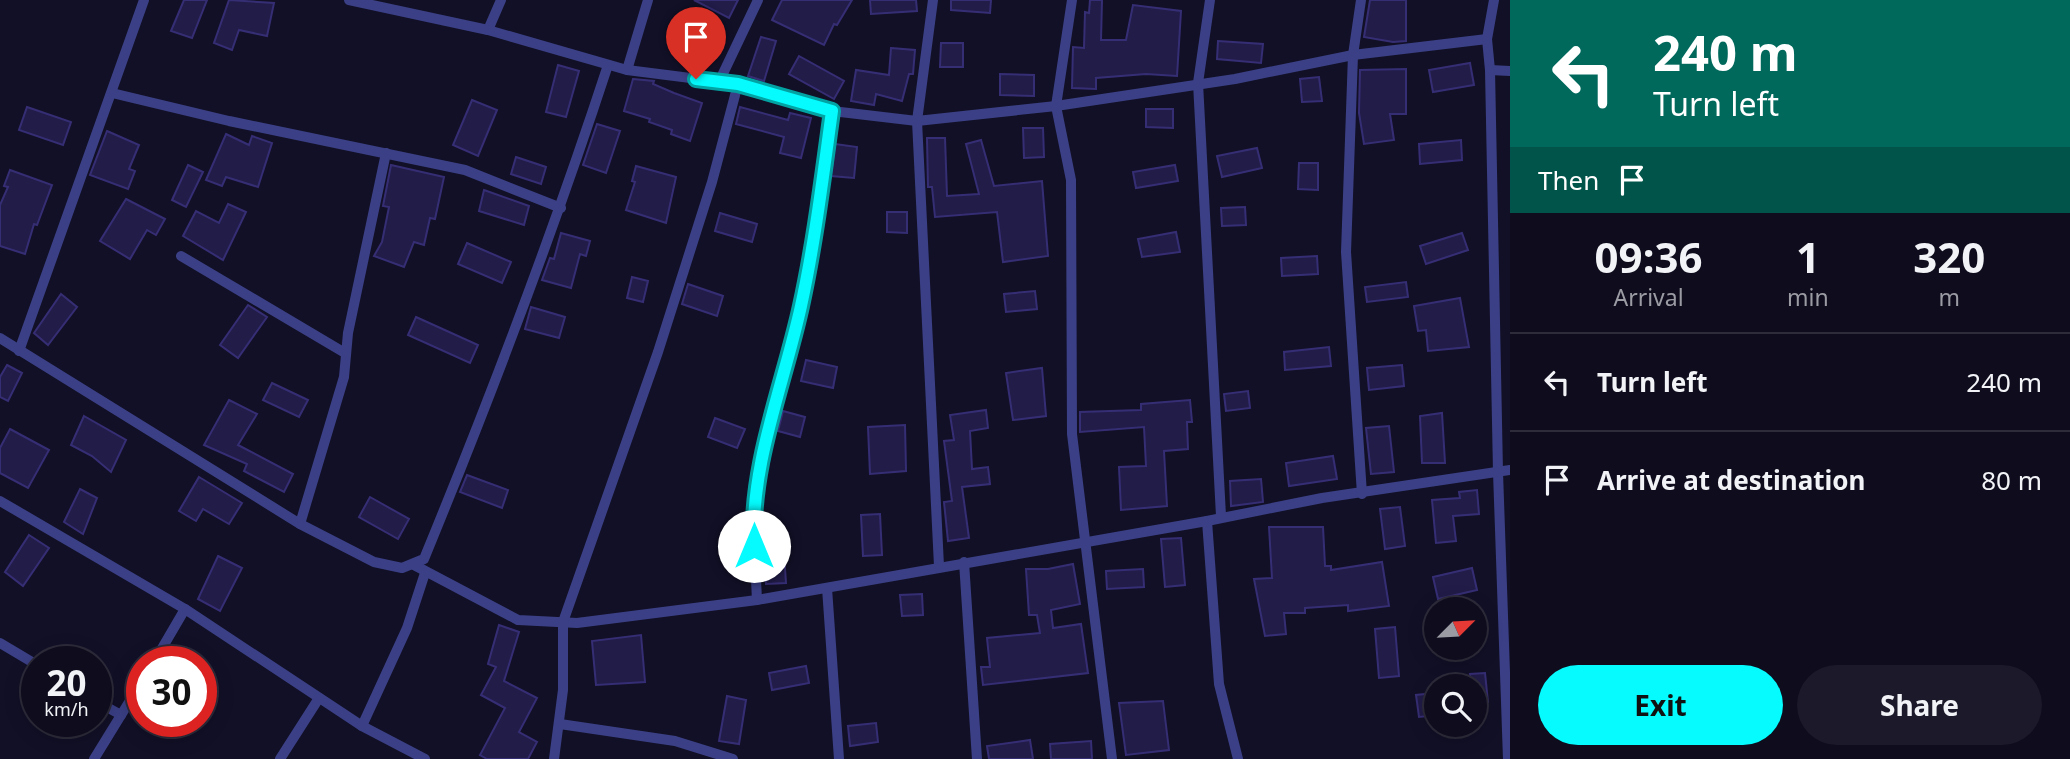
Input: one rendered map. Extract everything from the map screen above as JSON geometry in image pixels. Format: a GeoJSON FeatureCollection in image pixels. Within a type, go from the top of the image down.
{"type":"FeatureCollection","features":[{"type":"Feature","properties":{"kind":"street"},"geometry":{"type":"LineString","coordinates":[[19,351],[144,0]]}},
{"type":"Feature","properties":{"kind":"street"},"geometry":{"type":"LineString","coordinates":[[349,0],[383,4],[488,30],[626,70],[738,84],[832,111],[917,121],[1056,106],[1235,79],[1353,55],[1487,39]]}},
{"type":"Feature","properties":{"kind":"street"},"geometry":{"type":"LineString","coordinates":[[488,30],[501,0]]}},
{"type":"Feature","properties":{"kind":"street"},"geometry":{"type":"LineString","coordinates":[[626,70],[648,0]]}},
{"type":"Feature","properties":{"kind":"street"},"geometry":{"type":"LineString","coordinates":[[719,82],[758,0]]}},
{"type":"Feature","properties":{"kind":"street"},"geometry":{"type":"LineString","coordinates":[[933,0],[917,121],[939,566]]}},
{"type":"Feature","properties":{"kind":"street"},"geometry":{"type":"LineString","coordinates":[[1072,0],[1056,106],[1071,180],[1072,434],[1112,759]]}},
{"type":"Feature","properties":{"kind":"street"},"geometry":{"type":"LineString","coordinates":[[1210,0],[1198,83],[1221,516]]}},
{"type":"Feature","properties":{"kind":"street"},"geometry":{"type":"LineString","coordinates":[[1361,0],[1353,55],[1346,251],[1362,494]]}},
{"type":"Feature","properties":{"kind":"street"},"geometry":{"type":"LineString","coordinates":[[1494,0],[1487,39],[1508,759]]}},
{"type":"Feature","properties":{"kind":"street"},"geometry":{"type":"LineString","coordinates":[[0,338],[300,524],[374,562],[402,568],[414,565],[424,559],[480,425],[561,208],[608,65]]}},
{"type":"Feature","properties":{"kind":"street"},"geometry":{"type":"LineString","coordinates":[[1490,70],[1510,71]]}},
{"type":"Feature","properties":{"kind":"street"},"geometry":{"type":"LineString","coordinates":[[554,759],[563,690],[563,622],[657,352],[712,182],[738,84]]}},
{"type":"Feature","properties":{"kind":"street"},"geometry":{"type":"LineString","coordinates":[[111,93],[465,170],[561,208]]}},
{"type":"Feature","properties":{"kind":"street"},"geometry":{"type":"LineString","coordinates":[[757,600],[753,519],[762,464],[801,305],[832,111]]}},
{"type":"Feature","properties":{"kind":"street"},"geometry":{"type":"LineString","coordinates":[[300,524],[344,377],[348,333],[386,153]]}},
{"type":"Feature","properties":{"kind":"street"},"geometry":{"type":"LineString","coordinates":[[181,256],[345,353]]}},
{"type":"Feature","properties":{"kind":"street"},"geometry":{"type":"LineString","coordinates":[[327,341],[348,333]]}},
{"type":"Feature","properties":{"kind":"street"},"geometry":{"type":"LineString","coordinates":[[414,565],[519,620],[577,623],[757,600],[939,566],[1207,522],[1221,516],[1510,470]]}},
{"type":"Feature","properties":{"kind":"street"},"geometry":{"type":"LineString","coordinates":[[0,501],[185,609],[362,726],[425,759]]}},
{"type":"Feature","properties":{"kind":"street"},"geometry":{"type":"LineString","coordinates":[[1207,522],[1219,684],[1238,759]]}},
{"type":"Feature","properties":{"kind":"street"},"geometry":{"type":"LineString","coordinates":[[964,562],[977,759]]}},
{"type":"Feature","properties":{"kind":"street"},"geometry":{"type":"LineString","coordinates":[[362,726],[407,628],[425,573]]}},
{"type":"Feature","properties":{"kind":"street"},"geometry":{"type":"LineString","coordinates":[[827,588],[839,759]]}},
{"type":"Feature","properties":{"kind":"street"},"geometry":{"type":"LineString","coordinates":[[163,646],[185,609]]}},
{"type":"Feature","properties":{"kind":"street"},"geometry":{"type":"LineString","coordinates":[[0,643],[21,655]]}},
{"type":"Feature","properties":{"kind":"street"},"geometry":{"type":"LineString","coordinates":[[280,759],[319,698]]}},
{"type":"Feature","properties":{"kind":"street"},"geometry":{"type":"LineString","coordinates":[[94,759],[126,707]]}},
{"type":"Feature","properties":{"kind":"street"},"geometry":{"type":"LineString","coordinates":[[112,710],[121,715]]}},
{"type":"Feature","properties":{"kind":"street"},"geometry":{"type":"LineString","coordinates":[[560,724],[675,741],[733,759]]}},
{"type":"Feature","properties":{"kind":"building"},"geometry":{"type":"Polygon","coordinates":[[[184,0],[207,0],[192,38],[171,31],[184,0]]]}},
{"type":"Feature","properties":{"kind":"building"},"geometry":{"type":"Polygon","coordinates":[[[229,0],[274,3],[267,36],[239,30],[232,50],[214,43],[229,0]]]}},
{"type":"Feature","properties":{"kind":"building"},"geometry":{"type":"Polygon","coordinates":[[[694,0],[738,0],[729,18],[694,0]]]}},
{"type":"Feature","properties":{"kind":"building"},"geometry":{"type":"Polygon","coordinates":[[[782,0],[852,0],[837,25],[834,24],[824,45],[772,20],[782,0]]]}},
{"type":"Feature","properties":{"kind":"building"},"geometry":{"type":"Polygon","coordinates":[[[870,0],[916,0],[917,11],[871,14],[870,0]]]}},
{"type":"Feature","properties":{"kind":"building"},"geometry":{"type":"Polygon","coordinates":[[[951,0],[991,0],[990,13],[951,10],[951,0]]]}},
{"type":"Feature","properties":{"kind":"building"},"geometry":{"type":"Polygon","coordinates":[[[1090,0],[1102,0],[1101,40],[1126,40],[1133,5],[1181,11],[1177,76],[1146,74],[1096,78],[1096,89],[1072,88],[1073,47],[1084,48],[1085,12],[1089,13],[1090,0]]]}},
{"type":"Feature","properties":{"kind":"building"},"geometry":{"type":"Polygon","coordinates":[[[1370,0],[1406,0],[1406,41],[1393,42],[1364,37],[1370,0]]]}},
{"type":"Feature","properties":{"kind":"building"},"geometry":{"type":"Polygon","coordinates":[[[761,37],[776,41],[764,81],[748,76],[761,37]]]}},
{"type":"Feature","properties":{"kind":"building"},"geometry":{"type":"Polygon","coordinates":[[[1218,41],[1263,44],[1261,63],[1217,59],[1218,41]]]}},
{"type":"Feature","properties":{"kind":"building"},"geometry":{"type":"Polygon","coordinates":[[[941,43],[963,43],[963,67],[940,67],[941,43]]]}},
{"type":"Feature","properties":{"kind":"building"},"geometry":{"type":"Polygon","coordinates":[[[891,48],[915,50],[913,74],[909,74],[902,101],[876,94],[874,105],[851,101],[856,70],[889,75],[891,48]]]}},
{"type":"Feature","properties":{"kind":"building"},"geometry":{"type":"Polygon","coordinates":[[[799,56],[844,81],[834,99],[789,74],[799,56]]]}},
{"type":"Feature","properties":{"kind":"building"},"geometry":{"type":"Polygon","coordinates":[[[1470,63],[1474,85],[1433,92],[1429,70],[1470,63]]]}},
{"type":"Feature","properties":{"kind":"building"},"geometry":{"type":"Polygon","coordinates":[[[558,65],[579,71],[566,117],[546,112],[558,65]]]}},
{"type":"Feature","properties":{"kind":"building"},"geometry":{"type":"Polygon","coordinates":[[[1406,69],[1406,114],[1390,114],[1394,140],[1364,144],[1359,113],[1360,70],[1406,69]]]}},
{"type":"Feature","properties":{"kind":"building"},"geometry":{"type":"Polygon","coordinates":[[[1000,74],[1034,75],[1034,96],[1000,95],[1000,74]]]}},
{"type":"Feature","properties":{"kind":"building"},"geometry":{"type":"Polygon","coordinates":[[[1319,77],[1322,101],[1302,102],[1300,79],[1319,77]]]}},
{"type":"Feature","properties":{"kind":"building"},"geometry":{"type":"Polygon","coordinates":[[[633,79],[654,81],[653,84],[702,103],[690,141],[671,134],[672,130],[649,122],[650,119],[624,111],[633,79]]]}},
{"type":"Feature","properties":{"kind":"building"},"geometry":{"type":"Polygon","coordinates":[[[472,100],[497,110],[478,156],[453,145],[472,100]]]}},
{"type":"Feature","properties":{"kind":"building"},"geometry":{"type":"Polygon","coordinates":[[[27,107],[71,122],[63,145],[19,130],[27,107]]]}},
{"type":"Feature","properties":{"kind":"building"},"geometry":{"type":"Polygon","coordinates":[[[740,107],[788,120],[790,113],[811,118],[801,158],[780,153],[784,137],[736,124],[740,107]]]}},
{"type":"Feature","properties":{"kind":"building"},"geometry":{"type":"Polygon","coordinates":[[[1146,109],[1173,109],[1173,128],[1146,127],[1146,109]]]}},
{"type":"Feature","properties":{"kind":"building"},"geometry":{"type":"Polygon","coordinates":[[[597,124],[620,131],[606,173],[583,165],[597,124]]]}},
{"type":"Feature","properties":{"kind":"building"},"geometry":{"type":"Polygon","coordinates":[[[1023,128],[1043,128],[1044,157],[1024,158],[1023,128]]]}},
{"type":"Feature","properties":{"kind":"building"},"geometry":{"type":"Polygon","coordinates":[[[107,131],[139,145],[129,169],[135,171],[128,189],[90,175],[107,131]]]}},
{"type":"Feature","properties":{"kind":"building"},"geometry":{"type":"Polygon","coordinates":[[[226,134],[249,145],[252,136],[272,143],[258,187],[226,177],[222,186],[206,180],[226,134]]]}},
{"type":"Feature","properties":{"kind":"building"},"geometry":{"type":"Polygon","coordinates":[[[927,138],[945,138],[947,196],[979,194],[966,144],[981,140],[994,186],[1042,181],[1048,256],[1003,262],[997,212],[935,217],[932,187],[928,187],[927,138]]]}},
{"type":"Feature","properties":{"kind":"building"},"geometry":{"type":"Polygon","coordinates":[[[1461,140],[1462,160],[1420,164],[1419,144],[1461,140]]]}},
{"type":"Feature","properties":{"kind":"building"},"geometry":{"type":"Polygon","coordinates":[[[835,144],[857,147],[854,178],[831,176],[835,144]]]}},
{"type":"Feature","properties":{"kind":"building"},"geometry":{"type":"Polygon","coordinates":[[[1257,148],[1262,168],[1222,177],[1217,156],[1257,148]]]}},
{"type":"Feature","properties":{"kind":"building"},"geometry":{"type":"Polygon","coordinates":[[[516,157],[546,167],[541,184],[511,174],[516,157]]]}},
{"type":"Feature","properties":{"kind":"building"},"geometry":{"type":"Polygon","coordinates":[[[1299,163],[1318,163],[1318,190],[1298,189],[1299,163]]]}},
{"type":"Feature","properties":{"kind":"building"},"geometry":{"type":"Polygon","coordinates":[[[188,165],[203,172],[186,207],[172,200],[188,165]]]}},
{"type":"Feature","properties":{"kind":"building"},"geometry":{"type":"Polygon","coordinates":[[[391,165],[444,177],[435,219],[430,218],[424,245],[414,242],[404,267],[374,256],[382,242],[389,207],[383,206],[391,165]]]}},
{"type":"Feature","properties":{"kind":"building"},"geometry":{"type":"Polygon","coordinates":[[[1175,165],[1178,181],[1136,188],[1133,172],[1175,165]]]}},
{"type":"Feature","properties":{"kind":"building"},"geometry":{"type":"Polygon","coordinates":[[[636,166],[676,177],[666,223],[626,210],[635,182],[632,181],[636,166]]]}},
{"type":"Feature","properties":{"kind":"building"},"geometry":{"type":"Polygon","coordinates":[[[10,170],[52,185],[37,225],[34,224],[25,254],[0,246],[0,205],[8,187],[4,186],[10,170]]]}},
{"type":"Feature","properties":{"kind":"building"},"geometry":{"type":"Polygon","coordinates":[[[484,190],[529,206],[524,225],[479,211],[484,190]]]}},
{"type":"Feature","properties":{"kind":"building"},"geometry":{"type":"Polygon","coordinates":[[[126,199],[165,219],[156,235],[147,230],[130,259],[100,241],[126,199]]]}},
{"type":"Feature","properties":{"kind":"building"},"geometry":{"type":"Polygon","coordinates":[[[228,204],[246,212],[223,260],[183,236],[196,211],[219,223],[228,204]]]}},
{"type":"Feature","properties":{"kind":"building"},"geometry":{"type":"Polygon","coordinates":[[[1245,207],[1246,225],[1222,226],[1221,208],[1245,207]]]}},
{"type":"Feature","properties":{"kind":"building"},"geometry":{"type":"Polygon","coordinates":[[[887,212],[907,212],[907,233],[887,232],[887,212]]]}},
{"type":"Feature","properties":{"kind":"building"},"geometry":{"type":"Polygon","coordinates":[[[720,213],[757,224],[752,242],[715,231],[720,213]]]}},
{"type":"Feature","properties":{"kind":"building"},"geometry":{"type":"Polygon","coordinates":[[[1176,232],[1180,252],[1142,257],[1138,239],[1176,232]]]}},
{"type":"Feature","properties":{"kind":"building"},"geometry":{"type":"Polygon","coordinates":[[[561,233],[590,241],[586,256],[580,254],[571,288],[542,280],[550,258],[554,259],[561,233]]]}},
{"type":"Feature","properties":{"kind":"building"},"geometry":{"type":"Polygon","coordinates":[[[1462,233],[1468,250],[1426,264],[1420,246],[1462,233]]]}},
{"type":"Feature","properties":{"kind":"building"},"geometry":{"type":"Polygon","coordinates":[[[467,243],[511,262],[502,283],[458,264],[467,243]]]}},
{"type":"Feature","properties":{"kind":"building"},"geometry":{"type":"Polygon","coordinates":[[[1317,256],[1318,274],[1282,276],[1281,258],[1317,256]]]}},
{"type":"Feature","properties":{"kind":"building"},"geometry":{"type":"Polygon","coordinates":[[[632,277],[648,281],[643,302],[627,298],[632,277]]]}},
{"type":"Feature","properties":{"kind":"building"},"geometry":{"type":"Polygon","coordinates":[[[1406,282],[1408,297],[1367,302],[1365,287],[1406,282]]]}},
{"type":"Feature","properties":{"kind":"building"},"geometry":{"type":"Polygon","coordinates":[[[688,284],[723,296],[717,316],[682,304],[688,284]]]}},
{"type":"Feature","properties":{"kind":"building"},"geometry":{"type":"Polygon","coordinates":[[[1035,291],[1037,309],[1006,312],[1004,294],[1035,291]]]}},
{"type":"Feature","properties":{"kind":"building"},"geometry":{"type":"Polygon","coordinates":[[[61,294],[77,307],[48,345],[34,333],[61,294]]]}},
{"type":"Feature","properties":{"kind":"building"},"geometry":{"type":"Polygon","coordinates":[[[1460,298],[1469,347],[1428,351],[1426,330],[1418,331],[1414,306],[1460,298]]]}},
{"type":"Feature","properties":{"kind":"building"},"geometry":{"type":"Polygon","coordinates":[[[248,305],[267,317],[238,358],[220,345],[248,305]]]}},
{"type":"Feature","properties":{"kind":"building"},"geometry":{"type":"Polygon","coordinates":[[[531,307],[565,317],[559,338],[525,329],[531,307]]]}},
{"type":"Feature","properties":{"kind":"building"},"geometry":{"type":"Polygon","coordinates":[[[416,317],[478,345],[470,363],[408,335],[416,317]]]}},
{"type":"Feature","properties":{"kind":"building"},"geometry":{"type":"Polygon","coordinates":[[[1329,347],[1331,366],[1285,370],[1284,352],[1329,347]]]}},
{"type":"Feature","properties":{"kind":"building"},"geometry":{"type":"Polygon","coordinates":[[[806,360],[837,367],[833,388],[801,381],[806,360]]]}},
{"type":"Feature","properties":{"kind":"building"},"geometry":{"type":"Polygon","coordinates":[[[7,365],[22,373],[8,401],[0,397],[0,377],[7,365]]]}},
{"type":"Feature","properties":{"kind":"building"},"geometry":{"type":"Polygon","coordinates":[[[1402,365],[1404,386],[1369,390],[1367,368],[1402,365]]]}},
{"type":"Feature","properties":{"kind":"building"},"geometry":{"type":"Polygon","coordinates":[[[1042,368],[1046,416],[1013,420],[1006,373],[1042,368]]]}},
{"type":"Feature","properties":{"kind":"building"},"geometry":{"type":"Polygon","coordinates":[[[272,383],[308,400],[299,417],[263,400],[272,383]]]}},
{"type":"Feature","properties":{"kind":"building"},"geometry":{"type":"Polygon","coordinates":[[[1248,391],[1250,408],[1226,411],[1224,394],[1248,391]]]}},
{"type":"Feature","properties":{"kind":"building"},"geometry":{"type":"Polygon","coordinates":[[[229,400],[257,414],[238,445],[293,474],[284,492],[244,471],[247,464],[204,445],[229,400]]]}},
{"type":"Feature","properties":{"kind":"building"},"geometry":{"type":"Polygon","coordinates":[[[1190,400],[1192,422],[1187,422],[1188,449],[1164,451],[1167,506],[1121,510],[1119,467],[1146,466],[1144,427],[1080,432],[1080,412],[1141,410],[1141,404],[1190,400]]]}},
{"type":"Feature","properties":{"kind":"building"},"geometry":{"type":"Polygon","coordinates":[[[986,410],[988,428],[970,431],[972,469],[988,467],[990,484],[962,487],[969,538],[948,541],[944,502],[952,501],[944,441],[954,440],[950,415],[986,410]]]}},
{"type":"Feature","properties":{"kind":"building"},"geometry":{"type":"Polygon","coordinates":[[[783,411],[805,417],[800,437],[778,431],[783,411]]]}},
{"type":"Feature","properties":{"kind":"building"},"geometry":{"type":"Polygon","coordinates":[[[1442,413],[1445,463],[1422,463],[1420,416],[1442,413]]]}},
{"type":"Feature","properties":{"kind":"building"},"geometry":{"type":"Polygon","coordinates":[[[84,416],[126,440],[111,472],[92,456],[71,445],[84,416]]]}},
{"type":"Feature","properties":{"kind":"building"},"geometry":{"type":"Polygon","coordinates":[[[715,418],[745,429],[737,448],[708,437],[715,418]]]}},
{"type":"Feature","properties":{"kind":"building"},"geometry":{"type":"Polygon","coordinates":[[[905,425],[906,471],[870,474],[868,427],[905,425]]]}},
{"type":"Feature","properties":{"kind":"building"},"geometry":{"type":"Polygon","coordinates":[[[1389,426],[1394,472],[1371,474],[1366,428],[1389,426]]]}},
{"type":"Feature","properties":{"kind":"building"},"geometry":{"type":"Polygon","coordinates":[[[10,429],[49,450],[28,488],[0,473],[0,448],[10,429]]]}},
{"type":"Feature","properties":{"kind":"building"},"geometry":{"type":"Polygon","coordinates":[[[1333,456],[1337,479],[1289,486],[1286,463],[1333,456]]]}},
{"type":"Feature","properties":{"kind":"building"},"geometry":{"type":"Polygon","coordinates":[[[467,475],[508,490],[502,508],[460,492],[467,475]]]}},
{"type":"Feature","properties":{"kind":"building"},"geometry":{"type":"Polygon","coordinates":[[[199,477],[242,503],[229,524],[203,509],[196,521],[179,511],[199,477]]]}},
{"type":"Feature","properties":{"kind":"building"},"geometry":{"type":"Polygon","coordinates":[[[1261,479],[1263,502],[1231,506],[1230,481],[1261,479]]]}},
{"type":"Feature","properties":{"kind":"building"},"geometry":{"type":"Polygon","coordinates":[[[80,489],[97,498],[83,534],[64,522],[80,489]]]}},
{"type":"Feature","properties":{"kind":"building"},"geometry":{"type":"Polygon","coordinates":[[[1477,490],[1479,514],[1453,516],[1456,541],[1436,543],[1432,500],[1460,498],[1459,492],[1477,490]]]}},
{"type":"Feature","properties":{"kind":"building"},"geometry":{"type":"Polygon","coordinates":[[[370,497],[409,519],[398,539],[359,517],[370,497]]]}},
{"type":"Feature","properties":{"kind":"building"},"geometry":{"type":"Polygon","coordinates":[[[1400,507],[1405,546],[1385,549],[1380,509],[1400,507]]]}},
{"type":"Feature","properties":{"kind":"building"},"geometry":{"type":"Polygon","coordinates":[[[880,514],[882,555],[863,556],[861,515],[880,514]]]}},
{"type":"Feature","properties":{"kind":"building"},"geometry":{"type":"Polygon","coordinates":[[[1269,527],[1323,527],[1325,566],[1331,566],[1331,570],[1382,562],[1389,606],[1348,611],[1348,605],[1305,608],[1305,613],[1284,613],[1286,634],[1265,636],[1254,579],[1272,578],[1269,527]]]}},
{"type":"Feature","properties":{"kind":"building"},"geometry":{"type":"Polygon","coordinates":[[[29,535],[49,548],[23,586],[5,572],[29,535]]]}},
{"type":"Feature","properties":{"kind":"building"},"geometry":{"type":"Polygon","coordinates":[[[1181,538],[1185,585],[1165,587],[1161,539],[1181,538]]]}},
{"type":"Feature","properties":{"kind":"building"},"geometry":{"type":"Polygon","coordinates":[[[783,539],[786,583],[766,584],[764,540],[783,539]]]}},
{"type":"Feature","properties":{"kind":"building"},"geometry":{"type":"Polygon","coordinates":[[[218,556],[242,568],[220,611],[198,599],[218,556]]]}},
{"type":"Feature","properties":{"kind":"building"},"geometry":{"type":"Polygon","coordinates":[[[1073,564],[1080,604],[1051,610],[1053,628],[1081,624],[1088,673],[983,685],[981,667],[990,667],[987,638],[1040,633],[1037,615],[1029,615],[1026,569],[1048,569],[1073,564]]]}},
{"type":"Feature","properties":{"kind":"building"},"geometry":{"type":"Polygon","coordinates":[[[1472,568],[1477,590],[1438,597],[1433,577],[1472,568]]]}},
{"type":"Feature","properties":{"kind":"building"},"geometry":{"type":"Polygon","coordinates":[[[1143,569],[1144,587],[1107,589],[1106,571],[1143,569]]]}},
{"type":"Feature","properties":{"kind":"building"},"geometry":{"type":"Polygon","coordinates":[[[922,594],[923,615],[902,616],[900,595],[922,594]]]}},
{"type":"Feature","properties":{"kind":"building"},"geometry":{"type":"Polygon","coordinates":[[[499,625],[519,632],[504,681],[537,698],[519,732],[537,742],[528,759],[487,759],[480,755],[505,708],[481,695],[496,667],[488,664],[499,625]]]}},
{"type":"Feature","properties":{"kind":"building"},"geometry":{"type":"Polygon","coordinates":[[[1395,627],[1399,676],[1379,678],[1375,629],[1395,627]]]}},
{"type":"Feature","properties":{"kind":"building"},"geometry":{"type":"Polygon","coordinates":[[[641,635],[645,682],[596,685],[592,641],[641,635]]]}},
{"type":"Feature","properties":{"kind":"building"},"geometry":{"type":"Polygon","coordinates":[[[806,666],[809,683],[772,690],[769,673],[806,666]]]}},
{"type":"Feature","properties":{"kind":"building"},"geometry":{"type":"Polygon","coordinates":[[[1424,694],[1424,716],[1419,717],[1416,695],[1424,694]]]}},
{"type":"Feature","properties":{"kind":"building"},"geometry":{"type":"Polygon","coordinates":[[[727,696],[746,700],[739,744],[719,741],[727,696]]]}},
{"type":"Feature","properties":{"kind":"building"},"geometry":{"type":"Polygon","coordinates":[[[1163,701],[1169,750],[1126,755],[1119,703],[1163,701]]]}},
{"type":"Feature","properties":{"kind":"building"},"geometry":{"type":"Polygon","coordinates":[[[876,723],[878,742],[850,746],[848,726],[876,723]]]}},
{"type":"Feature","properties":{"kind":"building"},"geometry":{"type":"Polygon","coordinates":[[[1030,740],[1033,759],[989,759],[987,746],[1030,740]]]}},
{"type":"Feature","properties":{"kind":"building"},"geometry":{"type":"Polygon","coordinates":[[[1091,741],[1092,759],[1051,759],[1050,744],[1091,741]]]}},
{"type":"Feature","properties":{"kind":"route"},"geometry":{"type":"LineString","coordinates":[[696,79],[738,84],[832,111],[801,305],[762,464],[753,519],[754,546]]}}]}
